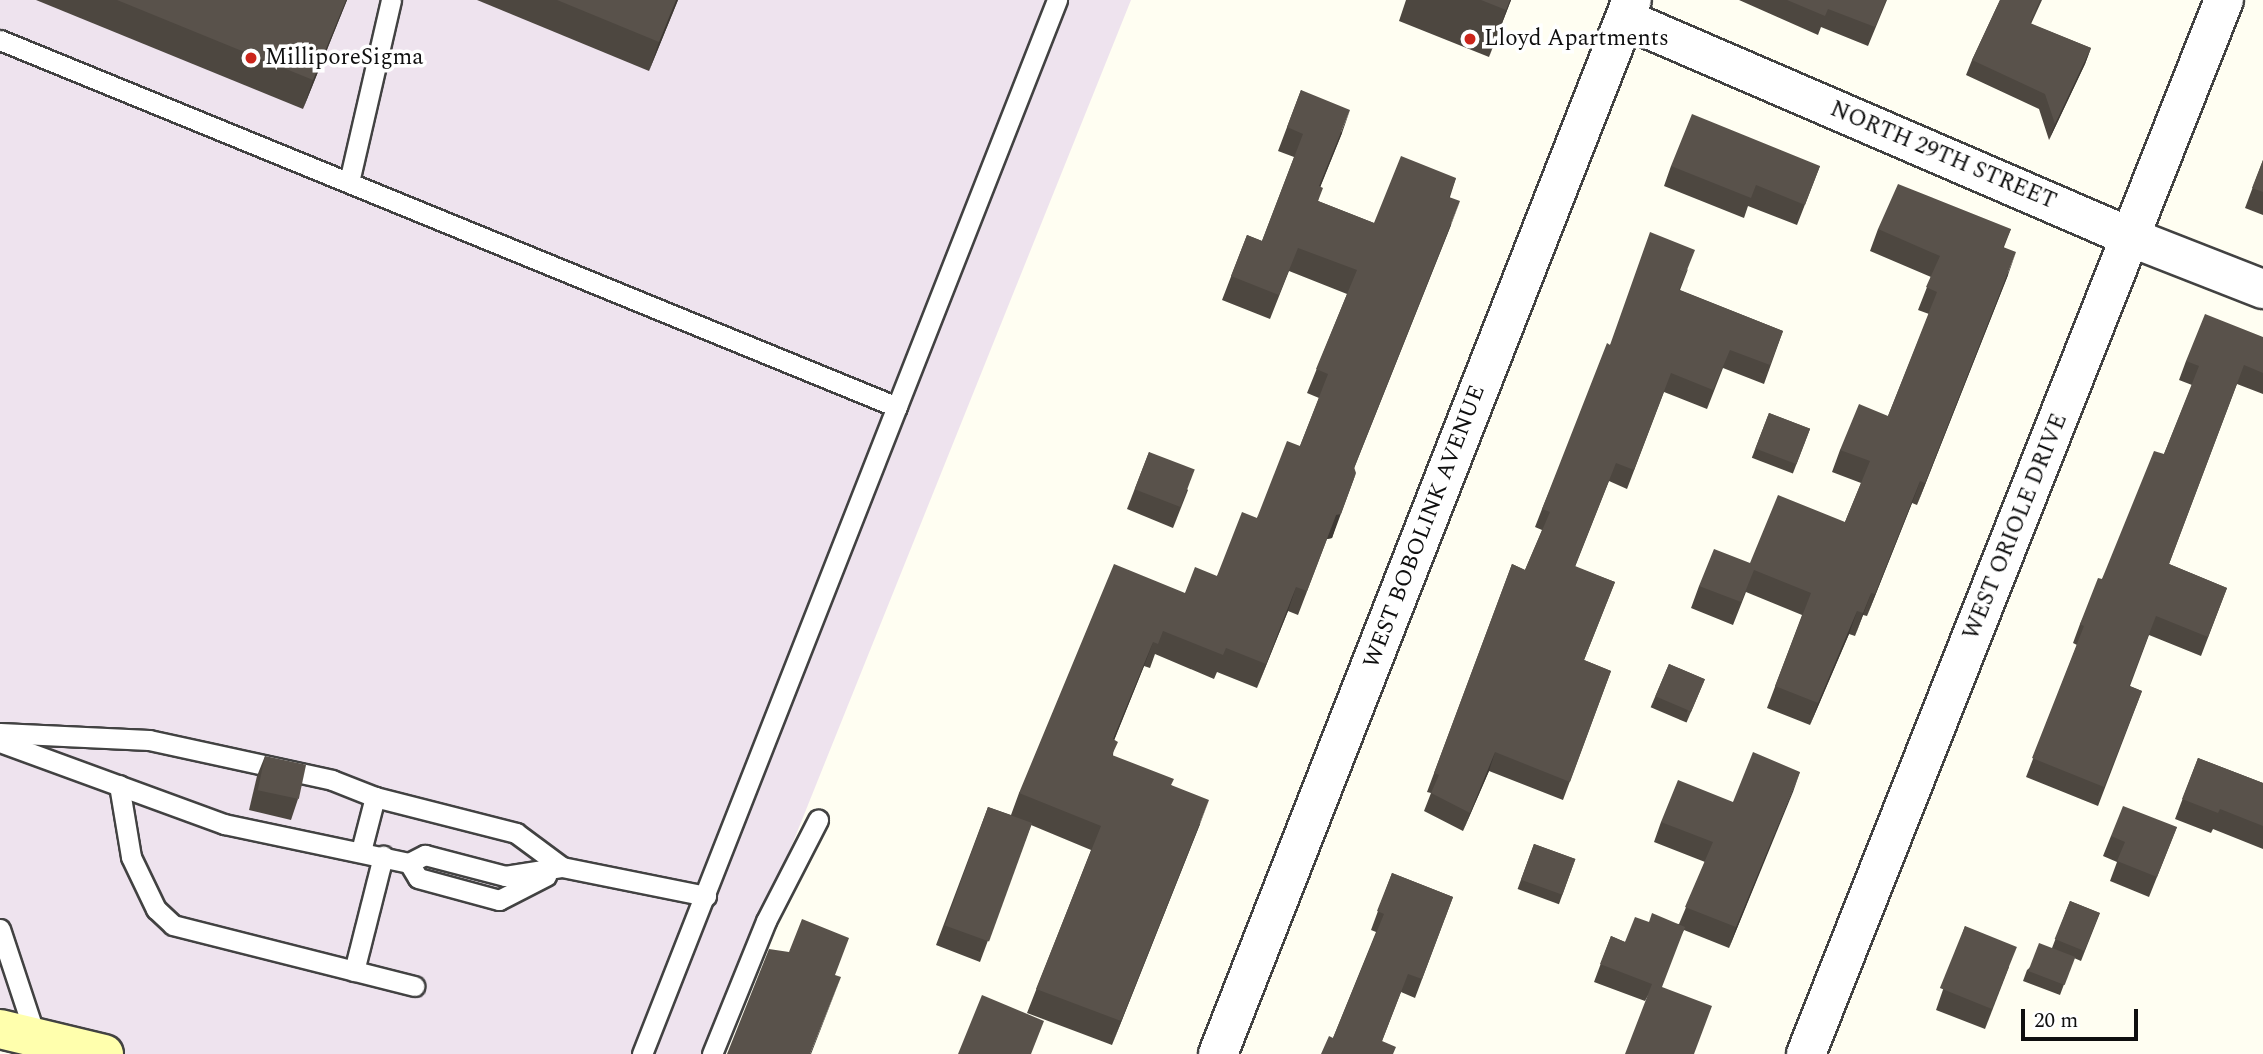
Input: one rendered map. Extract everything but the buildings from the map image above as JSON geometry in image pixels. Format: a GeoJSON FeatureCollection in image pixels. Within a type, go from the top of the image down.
{"type":"FeatureCollection","features":[{"type":"Feature","properties":{"kind":"main road"},"geometry":{"type":"LineString","coordinates":[[18,1033],[104,1054]]}},
{"type":"Feature","properties":{"kind":"street","name":"WEST ORIOLE DRIVE"},"geometry":{"type":"LineString","coordinates":[[1806,1054],[2224,0]]}},
{"type":"Feature","properties":{"kind":"street","name":"NORTH 29TH STREET"},"geometry":{"type":"LineString","coordinates":[[1629,10],[2130,237],[2263,289]]}},
{"type":"Feature","properties":{"kind":"street","name":"WEST BOBOLINK AVENUE"},"geometry":{"type":"LineString","coordinates":[[1218,1054],[1629,10]]}},
{"type":"Feature","properties":{"kind":"lane"},"geometry":{"type":"LineString","coordinates":[[349,182],[391,0]]}},
{"type":"Feature","properties":{"kind":"lane"},"geometry":{"type":"LineString","coordinates":[[642,1054],[1056,0]]}},
{"type":"Feature","properties":{"kind":"lane"},"geometry":{"type":"LineString","coordinates":[[0,40],[898,407]]}},
{"type":"Feature","properties":{"kind":"lane"},"geometry":{"type":"LineString","coordinates":[[0,733],[149,740],[332,780],[375,797],[516,833],[562,867]]}},
{"type":"Feature","properties":{"kind":"lane"},"geometry":{"type":"LineString","coordinates":[[0,742],[224,824],[409,863],[425,855],[505,876],[562,867],[706,896]]}},
{"type":"Feature","properties":{"kind":"lane"},"geometry":{"type":"LineString","coordinates":[[119,785],[131,857],[156,909],[173,925],[414,986]]}},
{"type":"Feature","properties":{"kind":"lane"},"geometry":{"type":"LineString","coordinates":[[361,851],[375,797]]}},
{"type":"Feature","properties":{"kind":"lane"},"geometry":{"type":"LineString","coordinates":[[712,1054],[766,921],[818,820]]}},
{"type":"Feature","properties":{"kind":"lane"},"geometry":{"type":"LineString","coordinates":[[354,971],[383,856]]}},
{"type":"Feature","properties":{"kind":"lane"},"geometry":{"type":"LineString","coordinates":[[0,929],[18,1033]]}},
{"type":"Feature","properties":{"kind":"shaded area"},"geometry":{"type":"Polygon","coordinates":[[[0,0],[1131,0],[708,1054],[104,1054],[0,1029],[0,0]]]}},
{"type":"Feature","properties":{"kind":"place","name":"Lloyd Apartments"},"geometry":{"type":"Point","coordinates":[1470,39]}},
{"type":"Feature","properties":{"kind":"place","name":"MilliporeSigma"},"geometry":{"type":"Point","coordinates":[251,58]}}]}
